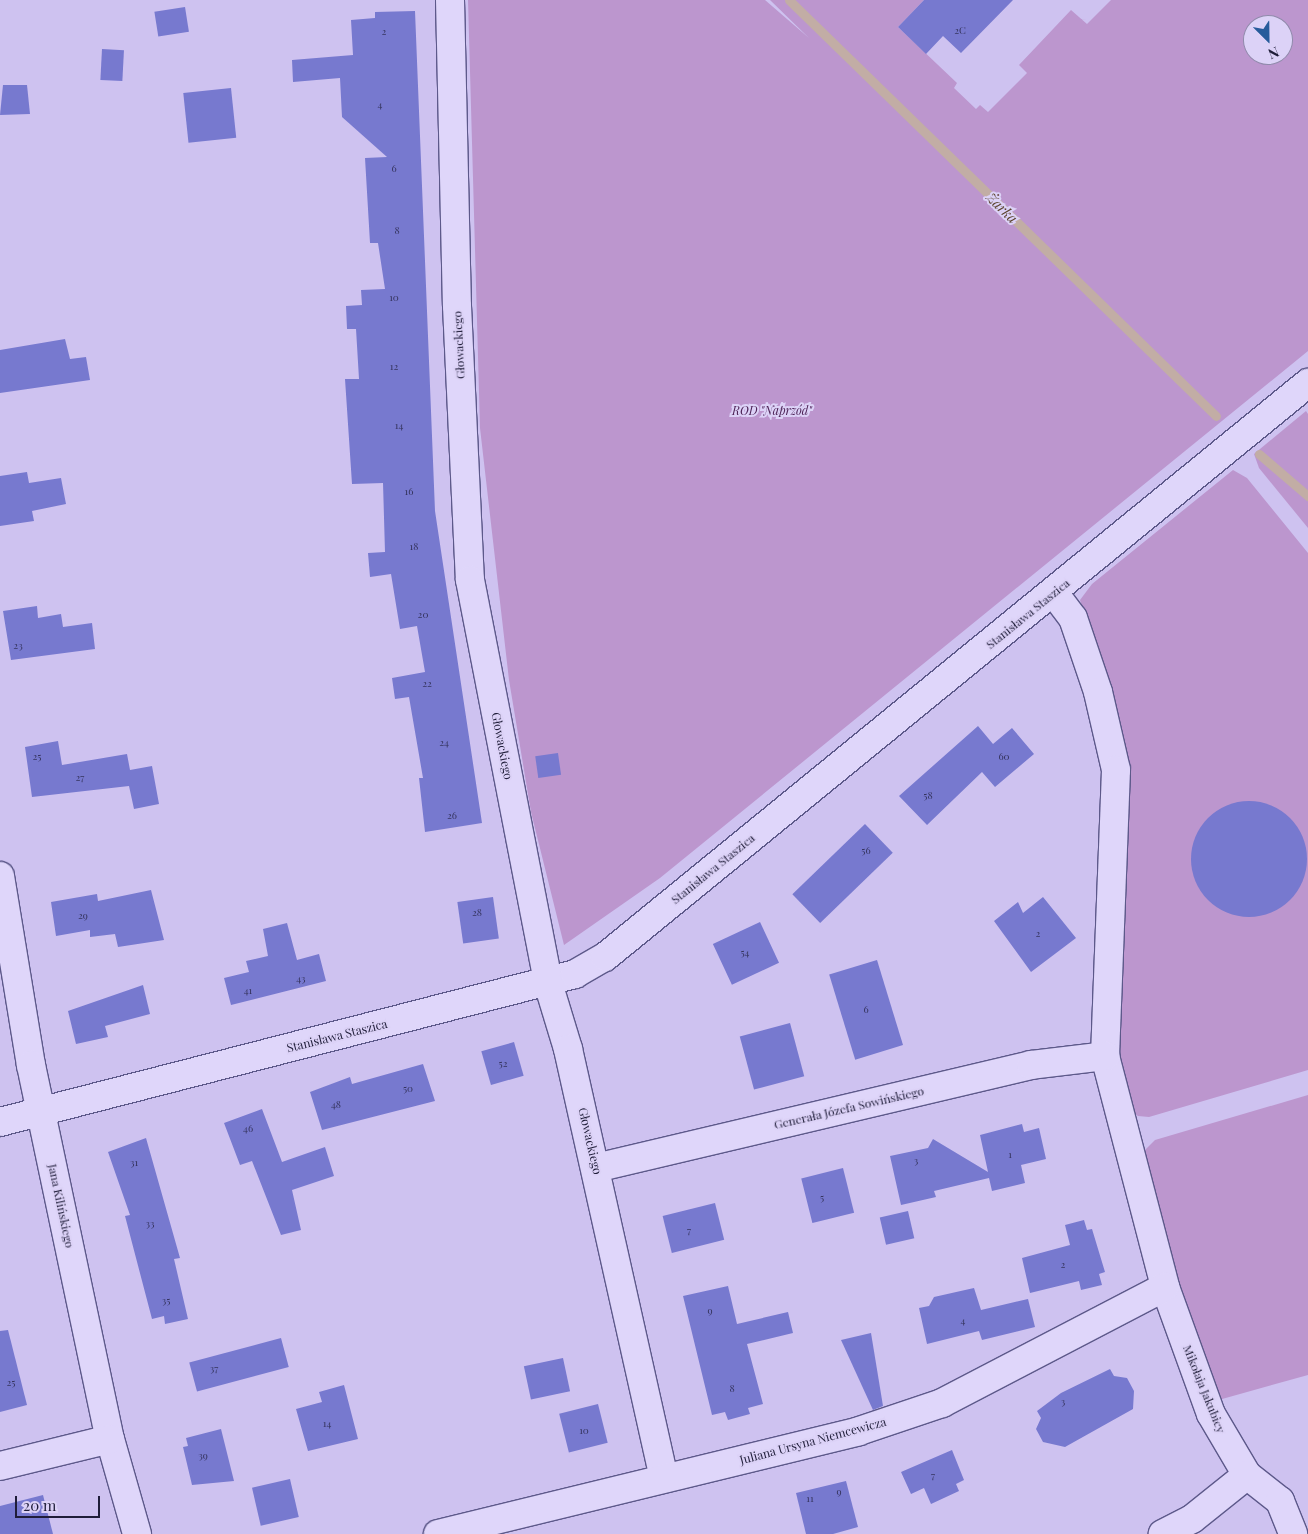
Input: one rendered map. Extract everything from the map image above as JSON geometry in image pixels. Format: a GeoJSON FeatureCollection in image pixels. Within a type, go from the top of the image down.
{"type":"FeatureCollection","features":[{"type":"Feature","properties":{"kind":"street","name":"Głowackiego"},"geometry":{"type":"LineString","coordinates":[[450,0],[457,306],[470,580],[548,983],[596,1168],[664,1478]]}},
{"type":"Feature","properties":{"kind":"street","name":"Stanisława Staszica"},"geometry":{"type":"LineString","coordinates":[[0,1122],[548,983],[605,957],[1054,593],[1308,383]]}},
{"type":"Feature","properties":{"kind":"street","name":"Mikołaja Jakubicy"},"geometry":{"type":"LineString","coordinates":[[1054,593],[1073,618],[1098,692],[1116,770],[1105,1056],[1165,1287],[1211,1414],[1247,1475]]}},
{"type":"Feature","properties":{"kind":"street","name":"Jana Kilińskiego"},"geometry":{"type":"LineString","coordinates":[[0,876],[42,1111],[110,1439],[137,1534]]}},
{"type":"Feature","properties":{"kind":"street","name":"Generała Józefa Sowińskiego"},"geometry":{"type":"LineString","coordinates":[[596,1168],[1031,1065],[1105,1056]]}},
{"type":"Feature","properties":{"kind":"street","name":"Juliana Ursyna Niemcewicza"},"geometry":{"type":"LineString","coordinates":[[438,1534],[859,1431],[942,1403],[1165,1287]]}},
{"type":"Feature","properties":{"kind":"street"},"geometry":{"type":"LineString","coordinates":[[0,1466],[110,1439]]}},
{"type":"Feature","properties":{"kind":"street"},"geometry":{"type":"LineString","coordinates":[[1163,1534],[1192,1520],[1247,1475],[1280,1501],[1293,1534]]}},
{"type":"Feature","properties":{"kind":"green space","name":"ROD \"Naprzód\""},"geometry":{"type":"Polygon","coordinates":[[[468,0],[765,0],[809,38],[770,0],[924,0],[898,27],[957,83],[954,88],[976,109],[980,105],[988,112],[1027,73],[1019,65],[1071,10],[1087,24],[1111,0],[1308,0],[1308,351],[660,878],[564,945],[531,812],[509,680],[480,428],[468,0]]]}},
{"type":"Feature","properties":{"kind":"green space"},"geometry":{"type":"Polygon","coordinates":[[[1306,411],[1308,414],[1308,528],[1259,468],[1254,454],[1306,411]]]}},
{"type":"Feature","properties":{"kind":"green space"},"geometry":{"type":"Polygon","coordinates":[[[1233,470],[1247,478],[1308,553],[1308,1070],[1149,1117],[1138,1116],[1129,1110],[1118,1071],[1111,704],[1080,600],[1092,584],[1233,470]]]}},
{"type":"Feature","properties":{"kind":"green space"},"geometry":{"type":"Polygon","coordinates":[[[1308,1095],[1308,1375],[1215,1401],[1173,1284],[1143,1152],[1155,1140],[1308,1095]]]}},
{"type":"Feature","properties":{"kind":"building"},"geometry":{"type":"Polygon","coordinates":[[[924,0],[1013,0],[961,53],[943,36],[926,54],[898,27],[924,0]]]}},
{"type":"Feature","properties":{"kind":"building"},"geometry":{"type":"Polygon","coordinates":[[[185,7],[189,32],[158,37],[154,12],[185,7]]]}},
{"type":"Feature","properties":{"kind":"building"},"geometry":{"type":"Polygon","coordinates":[[[415,11],[435,511],[482,823],[425,832],[419,778],[423,778],[409,697],[395,699],[392,678],[425,672],[417,626],[400,629],[391,574],[370,577],[368,553],[385,552],[383,483],[352,484],[345,379],[359,379],[356,329],[347,329],[346,306],[362,305],[361,290],[385,289],[378,243],[370,243],[365,158],[387,157],[342,117],[340,78],[293,82],[292,60],[353,55],[351,20],[375,18],[375,12],[415,11]]]}},
{"type":"Feature","properties":{"kind":"building"},"geometry":{"type":"Polygon","coordinates":[[[102,49],[124,50],[122,81],[100,80],[102,49]]]}},
{"type":"Feature","properties":{"kind":"building"},"geometry":{"type":"Polygon","coordinates":[[[3,85],[27,85],[30,114],[0,115],[3,85]]]}},
{"type":"Feature","properties":{"kind":"building"},"geometry":{"type":"Polygon","coordinates":[[[231,88],[236,138],[188,143],[183,93],[231,88]]]}},
{"type":"Feature","properties":{"kind":"building"},"geometry":{"type":"Polygon","coordinates":[[[65,339],[70,359],[86,357],[90,380],[0,393],[0,350],[65,339]]]}},
{"type":"Feature","properties":{"kind":"building"},"geometry":{"type":"Polygon","coordinates":[[[27,472],[29,483],[61,478],[66,504],[32,511],[34,521],[0,526],[0,476],[27,472]]]}},
{"type":"Feature","properties":{"kind":"building"},"geometry":{"type":"Polygon","coordinates":[[[37,606],[38,618],[61,614],[63,627],[92,623],[95,649],[11,660],[3,611],[37,606]]]}},
{"type":"Feature","properties":{"kind":"building"},"geometry":{"type":"Polygon","coordinates":[[[978,726],[993,744],[1012,728],[1034,754],[995,787],[982,772],[927,825],[899,796],[978,726]]]}},
{"type":"Feature","properties":{"kind":"building"},"geometry":{"type":"Polygon","coordinates":[[[58,741],[62,765],[127,754],[130,770],[152,766],[159,804],[134,809],[129,786],[32,797],[25,747],[58,741]]]}},
{"type":"Feature","properties":{"kind":"building"},"geometry":{"type":"Polygon","coordinates":[[[558,753],[561,775],[538,778],[535,756],[558,753]]]}},
{"type":"Feature","properties":{"kind":"building"},"geometry":{"type":"Polygon","coordinates":[[[1249,801],[1271,805],[1290,818],[1303,837],[1307,859],[1303,881],[1290,900],[1271,913],[1249,917],[1227,913],[1208,900],[1195,881],[1191,859],[1195,837],[1208,818],[1227,805],[1249,801]]]}},
{"type":"Feature","properties":{"kind":"building"},"geometry":{"type":"Polygon","coordinates":[[[865,824],[893,853],[820,923],[792,894],[865,824]]]}},
{"type":"Feature","properties":{"kind":"building"},"geometry":{"type":"Polygon","coordinates":[[[151,890],[164,940],[118,947],[115,934],[90,937],[90,930],[56,936],[51,902],[97,894],[98,901],[151,890]]]}},
{"type":"Feature","properties":{"kind":"building"},"geometry":{"type":"Polygon","coordinates":[[[493,897],[499,939],[463,944],[457,902],[493,897]]]}},
{"type":"Feature","properties":{"kind":"building"},"geometry":{"type":"Polygon","coordinates":[[[1043,897],[1076,938],[1031,972],[994,921],[1018,902],[1023,913],[1043,897]]]}},
{"type":"Feature","properties":{"kind":"building"},"geometry":{"type":"Polygon","coordinates":[[[760,922],[779,963],[732,985],[713,944],[760,922]]]}},
{"type":"Feature","properties":{"kind":"building"},"geometry":{"type":"Polygon","coordinates":[[[287,923],[297,960],[319,954],[326,981],[231,1005],[224,978],[249,972],[246,961],[268,956],[263,929],[287,923]]]}},
{"type":"Feature","properties":{"kind":"building"},"geometry":{"type":"Polygon","coordinates":[[[877,960],[903,1045],[855,1060],[829,975],[877,960]]]}},
{"type":"Feature","properties":{"kind":"building"},"geometry":{"type":"Polygon","coordinates":[[[143,985],[150,1014],[105,1026],[108,1037],[76,1044],[68,1011],[143,985]]]}},
{"type":"Feature","properties":{"kind":"building"},"geometry":{"type":"Polygon","coordinates":[[[790,1023],[804,1076],[754,1090],[740,1036],[790,1023]]]}},
{"type":"Feature","properties":{"kind":"building"},"geometry":{"type":"Polygon","coordinates":[[[514,1042],[524,1076],[491,1085],[481,1051],[514,1042]]]}},
{"type":"Feature","properties":{"kind":"building"},"geometry":{"type":"Polygon","coordinates":[[[423,1064],[435,1101],[322,1130],[310,1092],[350,1077],[352,1084],[423,1064]]]}},
{"type":"Feature","properties":{"kind":"building"},"geometry":{"type":"Polygon","coordinates":[[[262,1109],[282,1162],[325,1147],[334,1176],[292,1190],[301,1230],[281,1235],[252,1161],[240,1165],[224,1123],[262,1109]]]}},
{"type":"Feature","properties":{"kind":"building"},"geometry":{"type":"Polygon","coordinates":[[[1022,1124],[1024,1132],[1039,1128],[1046,1159],[1021,1165],[1025,1183],[992,1191],[989,1178],[934,1191],[936,1197],[901,1205],[890,1156],[928,1148],[933,1139],[988,1172],[980,1135],[1022,1124]]]}},
{"type":"Feature","properties":{"kind":"building"},"geometry":{"type":"Polygon","coordinates":[[[146,1138],[180,1258],[174,1259],[188,1319],[165,1324],[164,1316],[152,1319],[125,1216],[130,1215],[108,1152],[146,1138]]]}},
{"type":"Feature","properties":{"kind":"building"},"geometry":{"type":"Polygon","coordinates":[[[843,1168],[854,1213],[812,1223],[801,1178],[843,1168]]]}},
{"type":"Feature","properties":{"kind":"building"},"geometry":{"type":"Polygon","coordinates":[[[715,1203],[724,1240],[672,1253],[663,1216],[715,1203]]]}},
{"type":"Feature","properties":{"kind":"building"},"geometry":{"type":"Polygon","coordinates":[[[908,1211],[914,1238],[886,1245],[880,1218],[908,1211]]]}},
{"type":"Feature","properties":{"kind":"building"},"geometry":{"type":"Polygon","coordinates":[[[1084,1220],[1087,1230],[1092,1229],[1105,1272],[1099,1274],[1102,1285],[1081,1290],[1079,1281],[1030,1293],[1022,1258],[1070,1245],[1065,1225],[1084,1220]]]}},
{"type":"Feature","properties":{"kind":"building"},"geometry":{"type":"Polygon","coordinates":[[[728,1286],[737,1324],[788,1312],[793,1333],[747,1344],[763,1404],[748,1408],[750,1414],[728,1420],[725,1412],[712,1415],[683,1296],[728,1286]]]}},
{"type":"Feature","properties":{"kind":"building"},"geometry":{"type":"Polygon","coordinates":[[[974,1288],[981,1310],[1028,1299],[1035,1327],[982,1340],[979,1331],[927,1344],[919,1308],[929,1306],[934,1297],[974,1288]]]}},
{"type":"Feature","properties":{"kind":"building"},"geometry":{"type":"Polygon","coordinates":[[[8,1330],[27,1405],[0,1412],[0,1331],[8,1330]]]}},
{"type":"Feature","properties":{"kind":"building"},"geometry":{"type":"Polygon","coordinates":[[[871,1333],[883,1406],[873,1410],[841,1340],[871,1333]]]}},
{"type":"Feature","properties":{"kind":"building"},"geometry":{"type":"Polygon","coordinates":[[[281,1338],[289,1367],[197,1392],[189,1363],[281,1338]]]}},
{"type":"Feature","properties":{"kind":"building"},"geometry":{"type":"Polygon","coordinates":[[[563,1358],[570,1391],[531,1400],[524,1366],[563,1358]]]}},
{"type":"Feature","properties":{"kind":"building"},"geometry":{"type":"Polygon","coordinates":[[[1110,1369],[1114,1376],[1127,1378],[1134,1391],[1133,1409],[1065,1447],[1043,1442],[1036,1429],[1041,1418],[1037,1411],[1061,1393],[1110,1369]]]}},
{"type":"Feature","properties":{"kind":"building"},"geometry":{"type":"Polygon","coordinates":[[[344,1385],[358,1439],[308,1451],[296,1409],[322,1402],[319,1392],[344,1385]]]}},
{"type":"Feature","properties":{"kind":"building"},"geometry":{"type":"Polygon","coordinates":[[[598,1404],[608,1443],[569,1452],[559,1414],[598,1404]]]}},
{"type":"Feature","properties":{"kind":"building"},"geometry":{"type":"Polygon","coordinates":[[[221,1429],[234,1481],[192,1485],[183,1447],[188,1446],[186,1438],[221,1429]]]}},
{"type":"Feature","properties":{"kind":"building"},"geometry":{"type":"Polygon","coordinates":[[[952,1450],[964,1480],[956,1484],[959,1491],[931,1504],[924,1488],[911,1494],[901,1472],[952,1450]]]}},
{"type":"Feature","properties":{"kind":"building"},"geometry":{"type":"Polygon","coordinates":[[[290,1479],[299,1517],[261,1526],[252,1488],[290,1479]]]}},
{"type":"Feature","properties":{"kind":"building"},"geometry":{"type":"Polygon","coordinates":[[[846,1481],[858,1527],[833,1534],[806,1534],[796,1493],[846,1481]]]}},
{"type":"Feature","properties":{"kind":"building"},"geometry":{"type":"Polygon","coordinates":[[[43,1495],[53,1534],[0,1534],[0,1506],[43,1495]]]}},
{"type":"Feature","properties":{"kind":"waterway","name":"Żarka"},"geometry":{"type":"LineString","coordinates":[[789,0],[1216,416]]}},
{"type":"Feature","properties":{"kind":"waterway","name":"Żarka"},"geometry":{"type":"LineString","coordinates":[[1259,454],[1308,496]]}}]}
